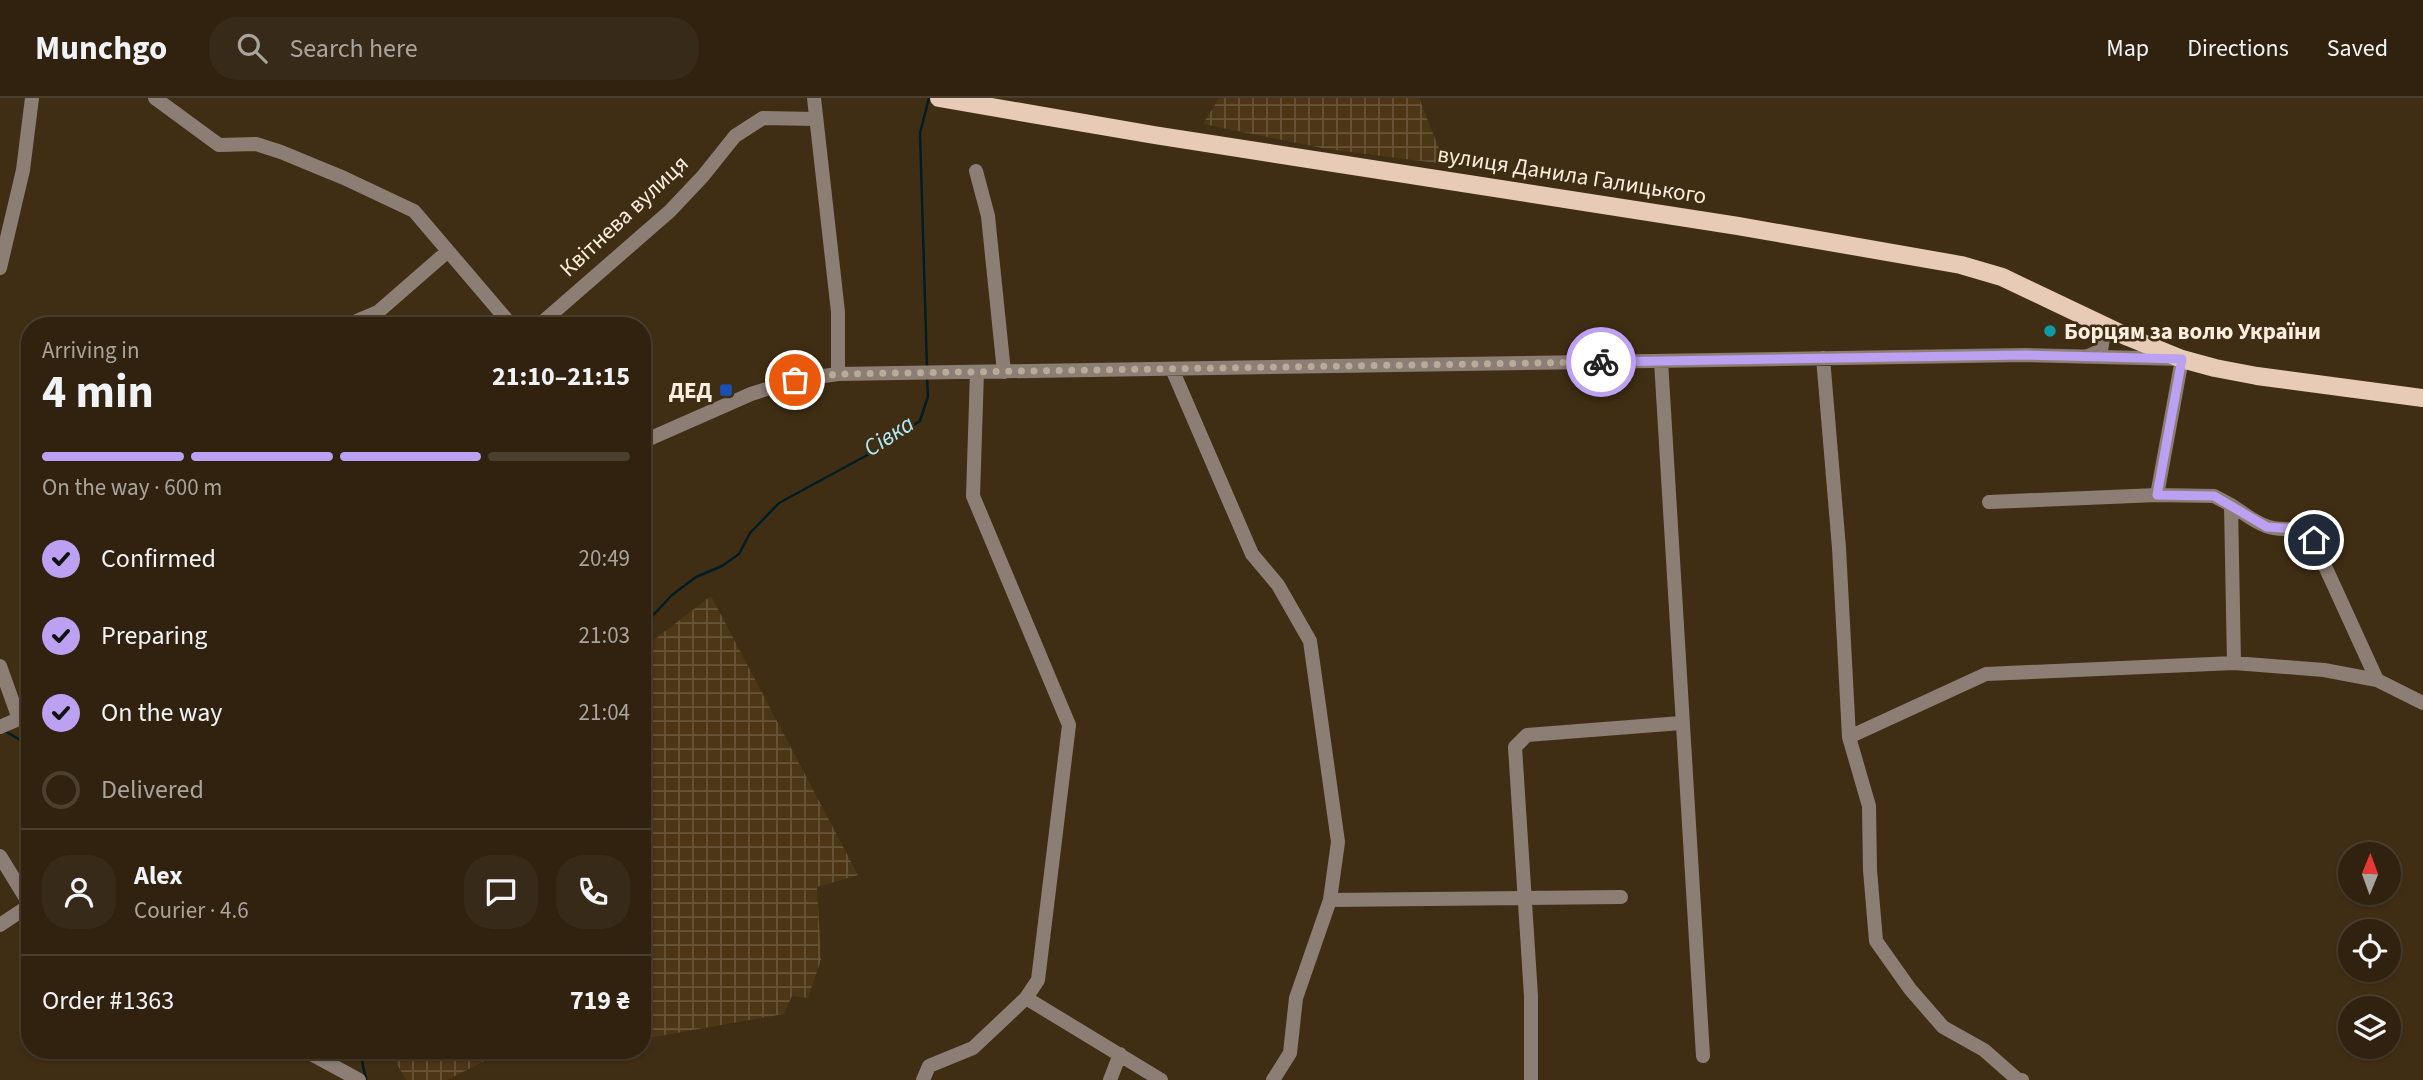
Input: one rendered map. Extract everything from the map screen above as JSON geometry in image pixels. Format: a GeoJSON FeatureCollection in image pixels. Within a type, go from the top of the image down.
{"type":"FeatureCollection","features":[{"type":"Feature","properties":{"kind":"main road","name":"вулиця Данила Галицького"},"geometry":{"type":"LineString","coordinates":[[939,98],[1181,139],[1738,226],[1961,265],[2002,277],[2182,359],[2215,369],[2423,398]]}},
{"type":"Feature","properties":{"kind":"street"},"geometry":{"type":"LineString","coordinates":[[0,268],[23,170],[32,98]]}},
{"type":"Feature","properties":{"kind":"street"},"geometry":{"type":"LineString","coordinates":[[155,98],[219,145],[256,144],[281,152],[414,211],[504,317]]}},
{"type":"Feature","properties":{"kind":"street"},"geometry":{"type":"LineString","coordinates":[[814,98],[838,312],[838,374]]}},
{"type":"Feature","properties":{"kind":"street","name":"Квітнева вулиця"},"geometry":{"type":"LineString","coordinates":[[548,317],[670,211],[736,136],[764,118],[815,119]]}},
{"type":"Feature","properties":{"kind":"street"},"geometry":{"type":"LineString","coordinates":[[976,171],[988,216],[1004,372]]}},
{"type":"Feature","properties":{"kind":"street"},"geometry":{"type":"LineString","coordinates":[[366,317],[378,312],[448,251]]}},
{"type":"Feature","properties":{"kind":"street"},"geometry":{"type":"LineString","coordinates":[[2086,357],[2101,350],[2104,333],[2101,323]]}},
{"type":"Feature","properties":{"kind":"street"},"geometry":{"type":"LineString","coordinates":[[651,438],[751,394],[795,380],[838,374],[2025,355],[2182,359],[2157,495]]}},
{"type":"Feature","properties":{"kind":"street"},"geometry":{"type":"LineString","coordinates":[[1823,358],[1839,548],[1849,737],[1869,806],[1870,870],[1876,941],[1910,989],[1943,1027],[1984,1050],[2017,1079],[2022,1080]]}},
{"type":"Feature","properties":{"kind":"street"},"geometry":{"type":"LineString","coordinates":[[1661,361],[1703,1056]]}},
{"type":"Feature","properties":{"kind":"street"},"geometry":{"type":"LineString","coordinates":[[1172,369],[1252,554],[1278,585],[1310,641],[1338,842],[1330,900],[1296,998],[1290,1054],[1273,1080]]}},
{"type":"Feature","properties":{"kind":"street"},"geometry":{"type":"LineString","coordinates":[[923,1080],[929,1066],[973,1048],[1026,998],[1038,980],[1069,725],[973,496],[977,372]]}},
{"type":"Feature","properties":{"kind":"street"},"geometry":{"type":"LineString","coordinates":[[1989,502],[2157,495],[2214,496],[2267,527],[2295,529],[2306,533],[2314,540],[2377,680]]}},
{"type":"Feature","properties":{"kind":"street"},"geometry":{"type":"LineString","coordinates":[[2231,505],[2234,663]]}},
{"type":"Feature","properties":{"kind":"street"},"geometry":{"type":"LineString","coordinates":[[1849,737],[1986,674],[2234,663],[2324,670],[2377,680],[2423,703]]}},
{"type":"Feature","properties":{"kind":"street"},"geometry":{"type":"LineString","coordinates":[[0,666],[21,710]]}},
{"type":"Feature","properties":{"kind":"street"},"geometry":{"type":"LineString","coordinates":[[0,727],[21,717]]}},
{"type":"Feature","properties":{"kind":"street"},"geometry":{"type":"LineString","coordinates":[[1531,1080],[1531,996],[1515,747],[1527,735],[1681,723]]}},
{"type":"Feature","properties":{"kind":"street"},"geometry":{"type":"LineString","coordinates":[[0,856],[21,890]]}},
{"type":"Feature","properties":{"kind":"street"},"geometry":{"type":"LineString","coordinates":[[1330,900],[1620,897]]}},
{"type":"Feature","properties":{"kind":"street"},"geometry":{"type":"LineString","coordinates":[[0,925],[21,911]]}},
{"type":"Feature","properties":{"kind":"street"},"geometry":{"type":"LineString","coordinates":[[1026,998],[1161,1080]]}},
{"type":"Feature","properties":{"kind":"street"},"geometry":{"type":"LineString","coordinates":[[1110,1080],[1120,1054]]}},
{"type":"Feature","properties":{"kind":"street"},"geometry":{"type":"LineString","coordinates":[[320,1059],[351,1077]]}},
{"type":"Feature","properties":{"kind":"shaded area"},"geometry":{"type":"Polygon","coordinates":[[[1219,98],[1419,98],[1445,164],[1327,149],[1203,124],[1219,98]]]}},
{"type":"Feature","properties":{"kind":"shaded area"},"geometry":{"type":"Polygon","coordinates":[[[711,596],[858,875],[817,887],[821,960],[808,998],[792,996],[784,1014],[651,1037],[651,642],[711,596]]]}},
{"type":"Feature","properties":{"kind":"shaded area"},"geometry":{"type":"Polygon","coordinates":[[[394,1059],[488,1059],[447,1080],[406,1080],[394,1059]]]}},
{"type":"Feature","properties":{"kind":"waterway","name":"Сівка"},"geometry":{"type":"LineString","coordinates":[[927,368],[920,133],[929,98]]}},
{"type":"Feature","properties":{"kind":"waterway","name":"Сівка"},"geometry":{"type":"LineString","coordinates":[[651,617],[672,595],[696,577],[722,566],[739,554],[750,533],[779,503],[871,453],[920,421],[928,396],[927,378]]}},
{"type":"Feature","properties":{"kind":"waterway"},"geometry":{"type":"LineString","coordinates":[[5,731],[21,741]]}},
{"type":"Feature","properties":{"kind":"waterway","name":"Сівка"},"geometry":{"type":"LineString","coordinates":[[362,1059],[366,1080]]}},
{"type":"Feature","properties":{"kind":"way so far"},"geometry":{"type":"LineString","coordinates":[[795,380],[838,374],[1601,362]]}},
{"type":"Feature","properties":{"kind":"place","name":"Борцям за волю України"},"geometry":{"type":"Point","coordinates":[2050,331]}},
{"type":"Feature","properties":{"kind":"place","name":"ДЕД"},"geometry":{"type":"Point","coordinates":[726,390]}},
{"type":"Feature","properties":{"kind":"route"},"geometry":{"type":"LineString","coordinates":[[1601,362],[2025,355],[2182,359],[2157,495],[2214,496],[2267,527],[2295,529],[2314,540]]}}]}
